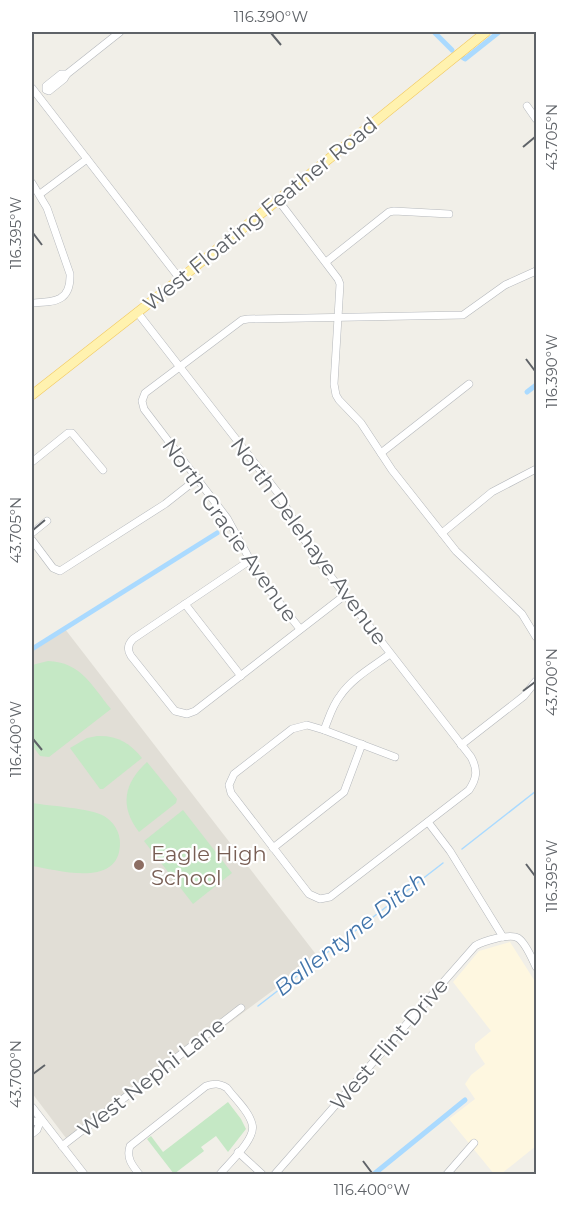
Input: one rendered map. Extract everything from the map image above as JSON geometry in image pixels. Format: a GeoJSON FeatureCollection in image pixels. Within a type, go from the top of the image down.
{"type":"FeatureCollection","features":[{"type":"Feature","properties":{"kind":"main road","name":"West Floating Feather Road"},"geometry":{"type":"LineString","coordinates":[[32,394],[180,279],[486,32]]}},
{"type":"Feature","properties":{"kind":"street"},"geometry":{"type":"LineString","coordinates":[[38,96],[61,74],[66,74],[120,32]]}},
{"type":"Feature","properties":{"kind":"street"},"geometry":{"type":"LineString","coordinates":[[32,87],[180,279]]}},
{"type":"Feature","properties":{"kind":"street"},"geometry":{"type":"LineString","coordinates":[[527,106],[537,119]]}},
{"type":"Feature","properties":{"kind":"street"},"geometry":{"type":"LineString","coordinates":[[40,194],[87,159]]}},
{"type":"Feature","properties":{"kind":"street"},"geometry":{"type":"LineString","coordinates":[[32,183],[47,208],[70,274],[67,292],[56,302],[32,303]]}},
{"type":"Feature","properties":{"kind":"street"},"geometry":{"type":"LineString","coordinates":[[278,200],[326,262],[340,285],[334,384],[336,395],[361,423],[392,470],[460,555],[526,619],[537,637]]}},
{"type":"Feature","properties":{"kind":"street"},"geometry":{"type":"LineString","coordinates":[[326,262],[389,212],[450,214]]}},
{"type":"Feature","properties":{"kind":"street"},"geometry":{"type":"LineString","coordinates":[[180,367],[243,320],[463,315],[505,285],[537,270]]}},
{"type":"Feature","properties":{"kind":"street","name":"North Delehaye Avenue"},"geometry":{"type":"LineString","coordinates":[[137,312],[278,493],[311,550],[476,766],[475,782],[469,790],[428,822]]}},
{"type":"Feature","properties":{"kind":"street","name":"North Gracie Avenue"},"geometry":{"type":"LineString","coordinates":[[180,367],[145,393],[142,401],[144,409],[227,518],[260,578],[300,630]]}},
{"type":"Feature","properties":{"kind":"street"},"geometry":{"type":"LineString","coordinates":[[381,453],[469,384]]}},
{"type":"Feature","properties":{"kind":"street"},"geometry":{"type":"LineString","coordinates":[[32,462],[68,433],[72,433],[103,470]]}},
{"type":"Feature","properties":{"kind":"street"},"geometry":{"type":"LineString","coordinates":[[442,533],[492,492],[537,470]]}},
{"type":"Feature","properties":{"kind":"street"},"geometry":{"type":"LineString","coordinates":[[32,540],[52,568],[60,572],[165,504],[198,478]]}},
{"type":"Feature","properties":{"kind":"street"},"geometry":{"type":"LineString","coordinates":[[32,533],[47,521]]}},
{"type":"Feature","properties":{"kind":"street"},"geometry":{"type":"LineString","coordinates":[[249,561],[133,639],[128,648],[131,656],[172,708],[183,714],[195,711],[345,595]]}},
{"type":"Feature","properties":{"kind":"street"},"geometry":{"type":"LineString","coordinates":[[185,604],[241,675]]}},
{"type":"Feature","properties":{"kind":"street"},"geometry":{"type":"LineString","coordinates":[[324,730],[340,694],[390,654]]}},
{"type":"Feature","properties":{"kind":"street"},"geometry":{"type":"LineString","coordinates":[[461,745],[524,696],[537,681]]}},
{"type":"Feature","properties":{"kind":"street"},"geometry":{"type":"LineString","coordinates":[[395,757],[307,725],[292,729],[234,774],[229,785],[231,793],[309,894],[320,899],[330,897],[428,822],[450,851],[503,937]]}},
{"type":"Feature","properties":{"kind":"street"},"geometry":{"type":"LineString","coordinates":[[273,848],[344,792],[362,744]]}},
{"type":"Feature","properties":{"kind":"street","name":"West Flint Drive"},"geometry":{"type":"LineString","coordinates":[[275,1174],[470,951],[480,943],[503,937],[515,937],[520,940],[535,962]]}},
{"type":"Feature","properties":{"kind":"street","name":"West Nephi Lane"},"geometry":{"type":"LineString","coordinates":[[62,1146],[241,1008]]}},
{"type":"Feature","properties":{"kind":"street"},"geometry":{"type":"LineString","coordinates":[[139,1174],[132,1165],[128,1152],[130,1146],[206,1086],[217,1084],[227,1089],[250,1118],[254,1129],[250,1139],[220,1174]]}},
{"type":"Feature","properties":{"kind":"street"},"geometry":{"type":"LineString","coordinates":[[32,1107],[84,1174]]}},
{"type":"Feature","properties":{"kind":"street"},"geometry":{"type":"LineString","coordinates":[[32,1122],[41,1120]]}},
{"type":"Feature","properties":{"kind":"street"},"geometry":{"type":"LineString","coordinates":[[32,1134],[37,1130],[41,1120]]}},
{"type":"Feature","properties":{"kind":"street"},"geometry":{"type":"LineString","coordinates":[[447,1174],[474,1143]]}},
{"type":"Feature","properties":{"kind":"street"},"geometry":{"type":"LineString","coordinates":[[238,1152],[262,1174]]}},
{"type":"Feature","properties":{"kind":"shaded area","name":"Eagle High School"},"geometry":{"type":"Polygon","coordinates":[[[65,629],[318,957],[69,1142],[32,1093],[32,651],[65,629]]]}},
{"type":"Feature","properties":{"kind":"shaded area"},"geometry":{"type":"Polygon","coordinates":[[[510,942],[536,983],[536,1146],[501,1174],[494,1174],[449,1119],[475,1099],[465,1084],[471,1075],[485,1064],[475,1049],[475,1044],[491,1031],[453,982],[479,951],[510,942]]]}},
{"type":"Feature","properties":{"kind":"green space"},"geometry":{"type":"Polygon","coordinates":[[[48,661],[69,666],[85,677],[111,709],[49,757],[40,756],[32,745],[32,665],[48,661]]]}},
{"type":"Feature","properties":{"kind":"green space"},"geometry":{"type":"Polygon","coordinates":[[[97,736],[122,741],[142,758],[103,789],[100,789],[70,748],[87,738],[97,736]]]}},
{"type":"Feature","properties":{"kind":"green space"},"geometry":{"type":"Polygon","coordinates":[[[147,762],[177,799],[176,803],[139,832],[129,813],[127,795],[133,778],[147,762]]]}},
{"type":"Feature","properties":{"kind":"green space"},"geometry":{"type":"Polygon","coordinates":[[[32,803],[80,809],[108,818],[118,831],[120,843],[117,857],[110,867],[99,872],[71,873],[32,866],[32,803]]]}},
{"type":"Feature","properties":{"kind":"green space"},"geometry":{"type":"Polygon","coordinates":[[[183,810],[232,873],[193,904],[144,841],[183,810]]]}},
{"type":"Feature","properties":{"kind":"green space"},"geometry":{"type":"Polygon","coordinates":[[[228,1102],[246,1129],[228,1152],[216,1136],[201,1147],[204,1151],[174,1174],[147,1139],[151,1136],[163,1152],[228,1102]]]}},
{"type":"Feature","properties":{"kind":"waterway"},"geometry":{"type":"LineString","coordinates":[[434,32],[452,50]]}},
{"type":"Feature","properties":{"kind":"waterway"},"geometry":{"type":"LineString","coordinates":[[462,57],[465,59],[499,32]]}},
{"type":"Feature","properties":{"kind":"waterway"},"geometry":{"type":"LineString","coordinates":[[527,392],[536,385]]}},
{"type":"Feature","properties":{"kind":"waterway"},"geometry":{"type":"LineString","coordinates":[[32,649],[217,533]]}},
{"type":"Feature","properties":{"kind":"waterway","name":"Ballentyne Ditch"},"geometry":{"type":"LineString","coordinates":[[462,849],[536,791]]}},
{"type":"Feature","properties":{"kind":"waterway","name":"Ballentyne Ditch"},"geometry":{"type":"LineString","coordinates":[[258,1006],[443,863]]}},
{"type":"Feature","properties":{"kind":"waterway"},"geometry":{"type":"LineString","coordinates":[[374,1174],[465,1100]]}},
{"type":"Feature","properties":{"kind":"place","name":"Eagle High School"},"geometry":{"type":"Point","coordinates":[139,865]}}]}
